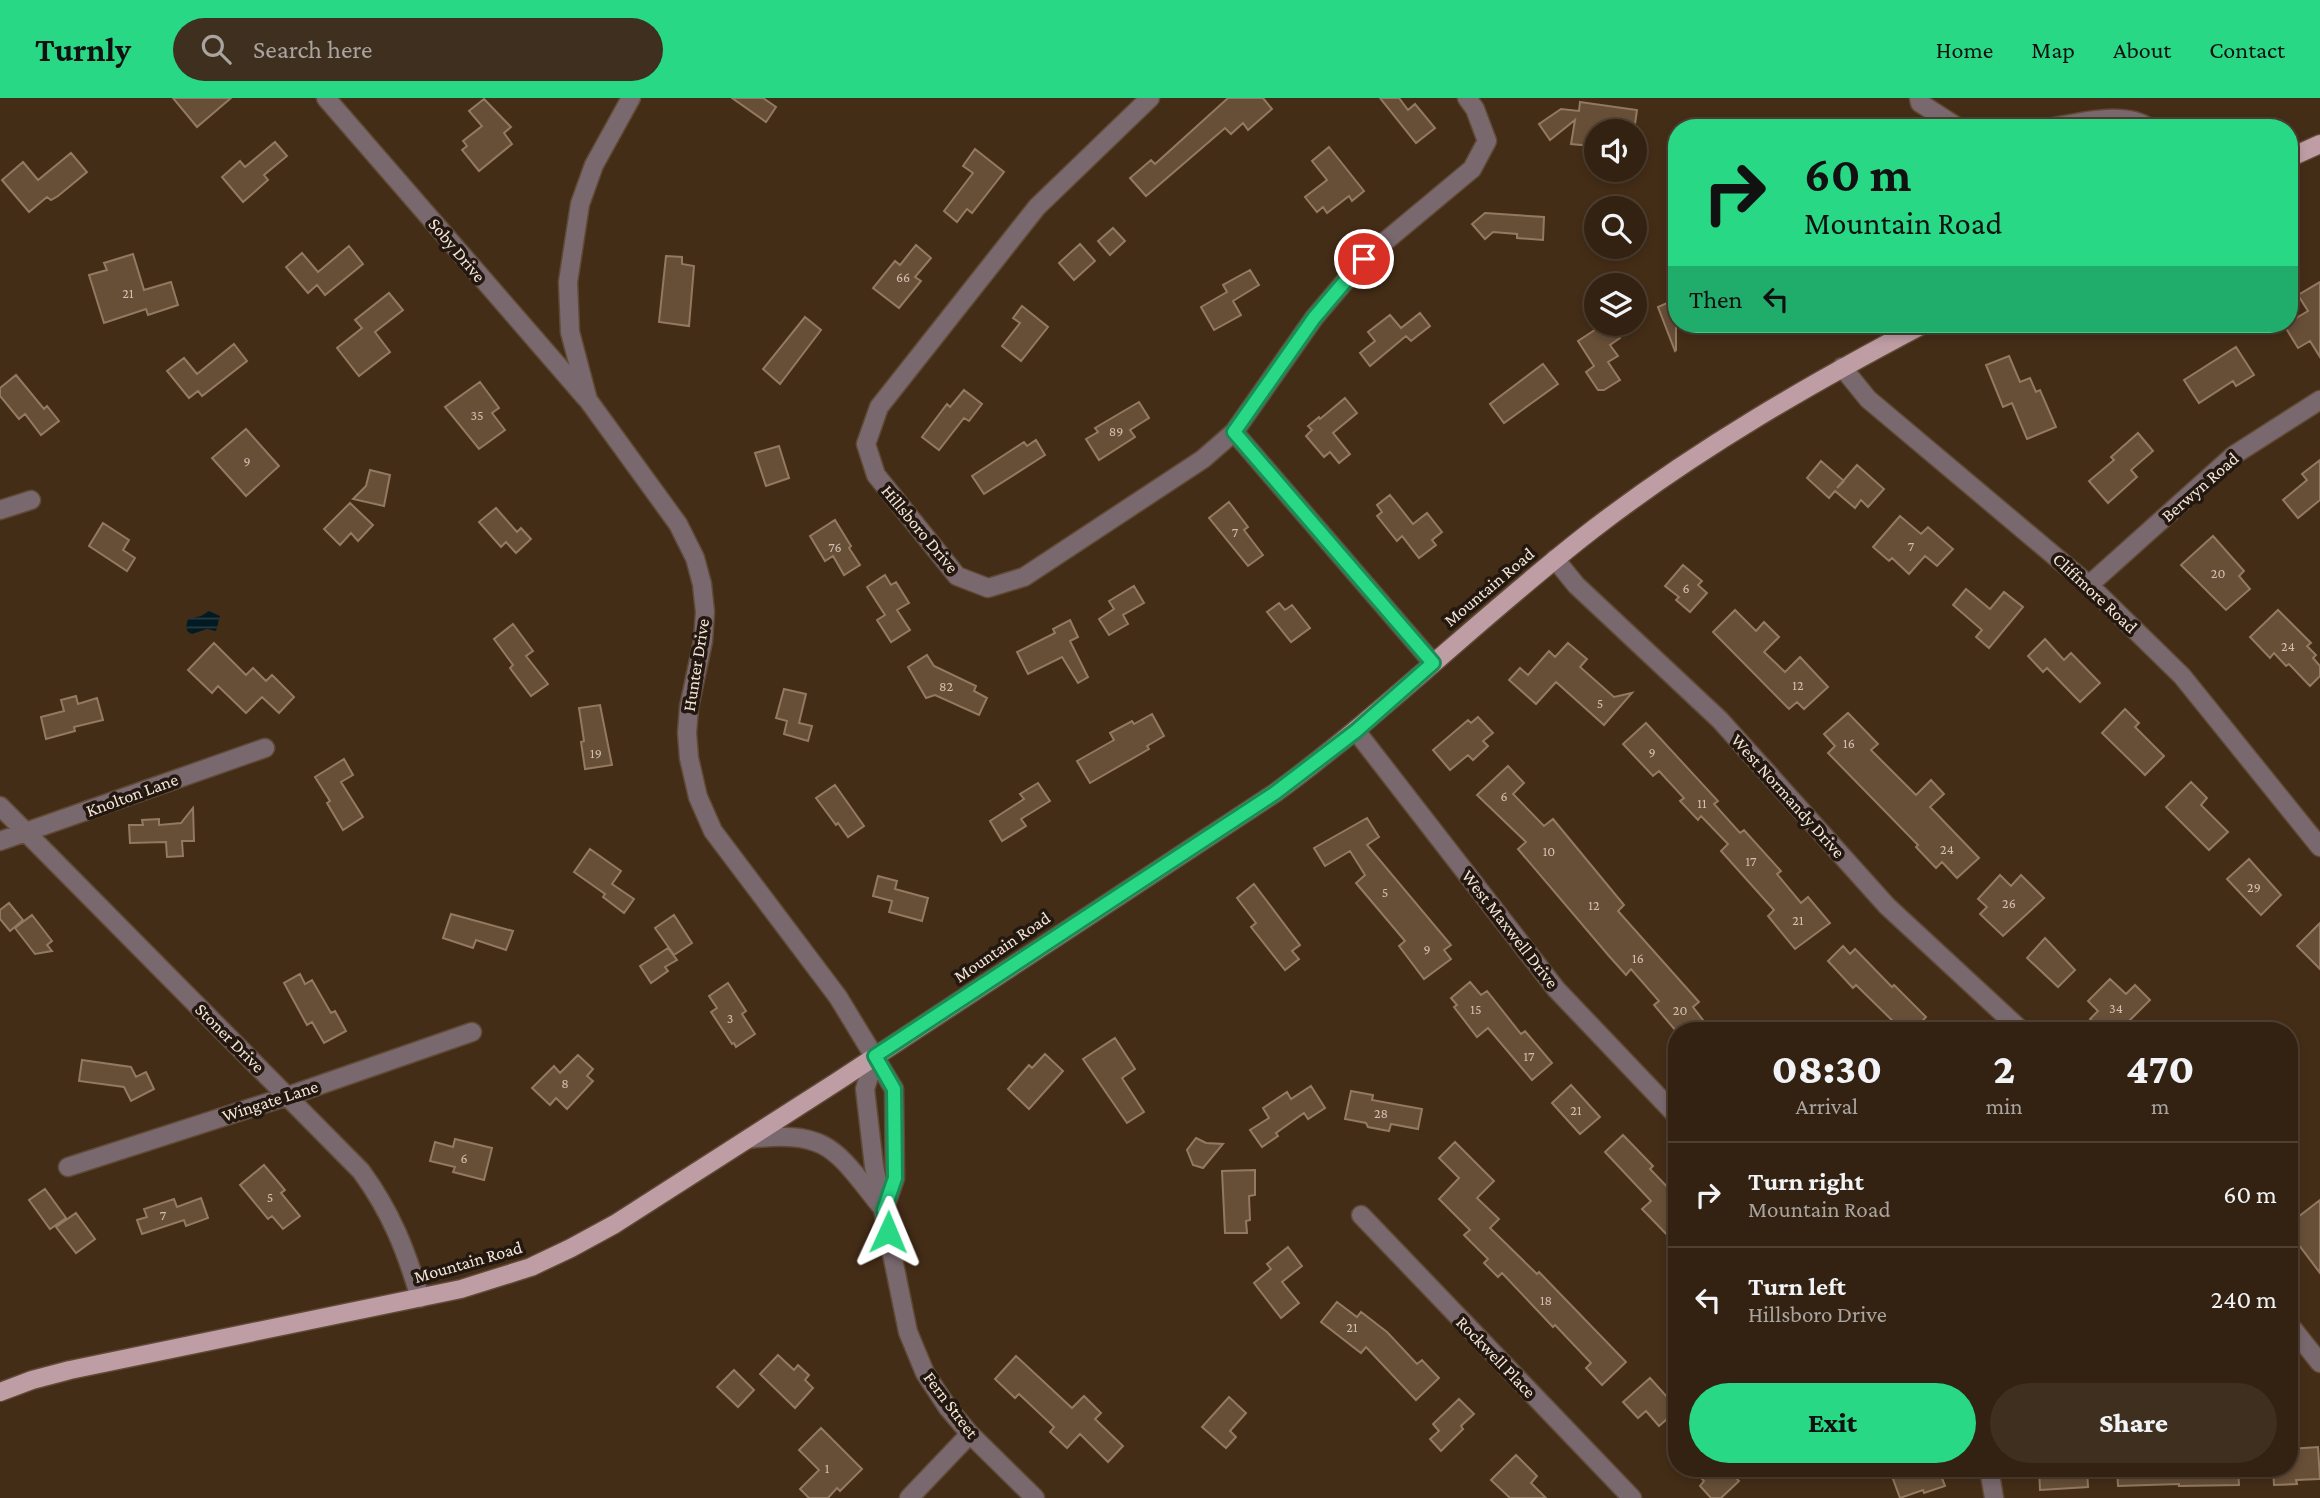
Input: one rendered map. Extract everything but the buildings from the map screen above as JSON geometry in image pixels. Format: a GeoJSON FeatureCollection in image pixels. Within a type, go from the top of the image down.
{"type":"FeatureCollection","features":[{"type":"Feature","properties":{"kind":"main road"},"geometry":{"type":"LineString","coordinates":[[2298,154],[2320,144]]}},
{"type":"Feature","properties":{"kind":"main road","name":"Mountain Road"},"geometry":{"type":"LineString","coordinates":[[0,1392],[70,1370],[420,1298],[498,1278],[572,1248],[615,1224],[748,1139],[1264,801],[1356,731],[1555,559],[1642,493],[1706,450],[1842,367],[1907,333]]}},
{"type":"Feature","properties":{"kind":"street","name":"Soby Drive"},"geometry":{"type":"LineString","coordinates":[[326,98],[588,400]]}},
{"type":"Feature","properties":{"kind":"street","name":"Hunter Drive"},"geometry":{"type":"LineString","coordinates":[[631,98],[594,165],[580,204],[568,282],[570,332],[588,400],[678,524],[698,571],[705,612],[703,641],[689,707],[687,733],[689,758],[698,797],[719,841],[838,997],[875,1056]]}},
{"type":"Feature","properties":{"kind":"street","name":"Hillsboro Drive"},"geometry":{"type":"LineString","coordinates":[[1150,98],[1037,207],[878,407],[866,444],[876,475],[957,576],[988,588],[1024,577],[1203,459],[1234,432],[1314,318],[1364,259],[1472,169],[1487,141],[1475,109],[1467,98]]}},
{"type":"Feature","properties":{"kind":"street"},"geometry":{"type":"LineString","coordinates":[[1919,98],[1920,103],[1945,119]]}},
{"type":"Feature","properties":{"kind":"street","name":"Cliffmore Road"},"geometry":{"type":"LineString","coordinates":[[1842,367],[1868,399],[2089,585],[2182,676],[2320,847]]}},
{"type":"Feature","properties":{"kind":"street","name":"Berwyn Road"},"geometry":{"type":"LineString","coordinates":[[2089,585],[2234,455],[2320,400]]}},
{"type":"Feature","properties":{"kind":"street"},"geometry":{"type":"LineString","coordinates":[[1234,432],[1433,663]]}},
{"type":"Feature","properties":{"kind":"street"},"geometry":{"type":"LineString","coordinates":[[0,510],[31,500]]}},
{"type":"Feature","properties":{"kind":"street","name":"West Normandy Drive"},"geometry":{"type":"LineString","coordinates":[[1555,559],[1576,585],[1720,720],[1887,906],[2012,1022]]}},
{"type":"Feature","properties":{"kind":"street","name":"West Maxwell Drive"},"geometry":{"type":"LineString","coordinates":[[1356,731],[1556,989],[1668,1107]]}},
{"type":"Feature","properties":{"kind":"street","name":"Knolton Lane"},"geometry":{"type":"LineString","coordinates":[[0,841],[265,748]]}},
{"type":"Feature","properties":{"kind":"street","name":"Stoner Drive"},"geometry":{"type":"LineString","coordinates":[[0,806],[361,1171],[380,1197],[396,1227],[420,1298]]}},
{"type":"Feature","properties":{"kind":"street","name":"Wingate Lane"},"geometry":{"type":"LineString","coordinates":[[68,1167],[288,1096],[471,1032]]}},
{"type":"Feature","properties":{"kind":"street","name":"Fern Street"},"geometry":{"type":"LineString","coordinates":[[875,1056],[894,1089],[895,1178],[884,1210]]}},
{"type":"Feature","properties":{"kind":"street","name":"Fern Street"},"geometry":{"type":"LineString","coordinates":[[875,1056],[865,1089],[874,1166],[908,1332],[925,1373],[948,1408],[970,1434],[1035,1498]]}},
{"type":"Feature","properties":{"kind":"street"},"geometry":{"type":"LineString","coordinates":[[748,1139],[799,1138],[828,1146],[851,1167],[884,1210]]}},
{"type":"Feature","properties":{"kind":"street","name":"Rockwell Place"},"geometry":{"type":"LineString","coordinates":[[1361,1215],[1632,1498]]}},
{"type":"Feature","properties":{"kind":"street"},"geometry":{"type":"LineString","coordinates":[[2298,1335],[2320,1363]]}},
{"type":"Feature","properties":{"kind":"street"},"geometry":{"type":"LineString","coordinates":[[909,1498],[970,1434]]}},
{"type":"Feature","properties":{"kind":"street"},"geometry":{"type":"LineString","coordinates":[[1990,1477],[1994,1498]]}},
{"type":"Feature","properties":{"kind":"water"},"geometry":{"type":"Polygon","coordinates":[[[209,611],[220,616],[216,631],[207,629],[192,634],[188,632],[188,619],[209,611]]]}},
{"type":"Feature","properties":{"kind":"route"},"geometry":{"type":"LineString","coordinates":[[888,1232],[884,1210],[895,1178],[894,1089],[875,1056],[1275,793],[1356,731],[1433,663],[1234,432],[1314,318],[1364,259]]}}]}
